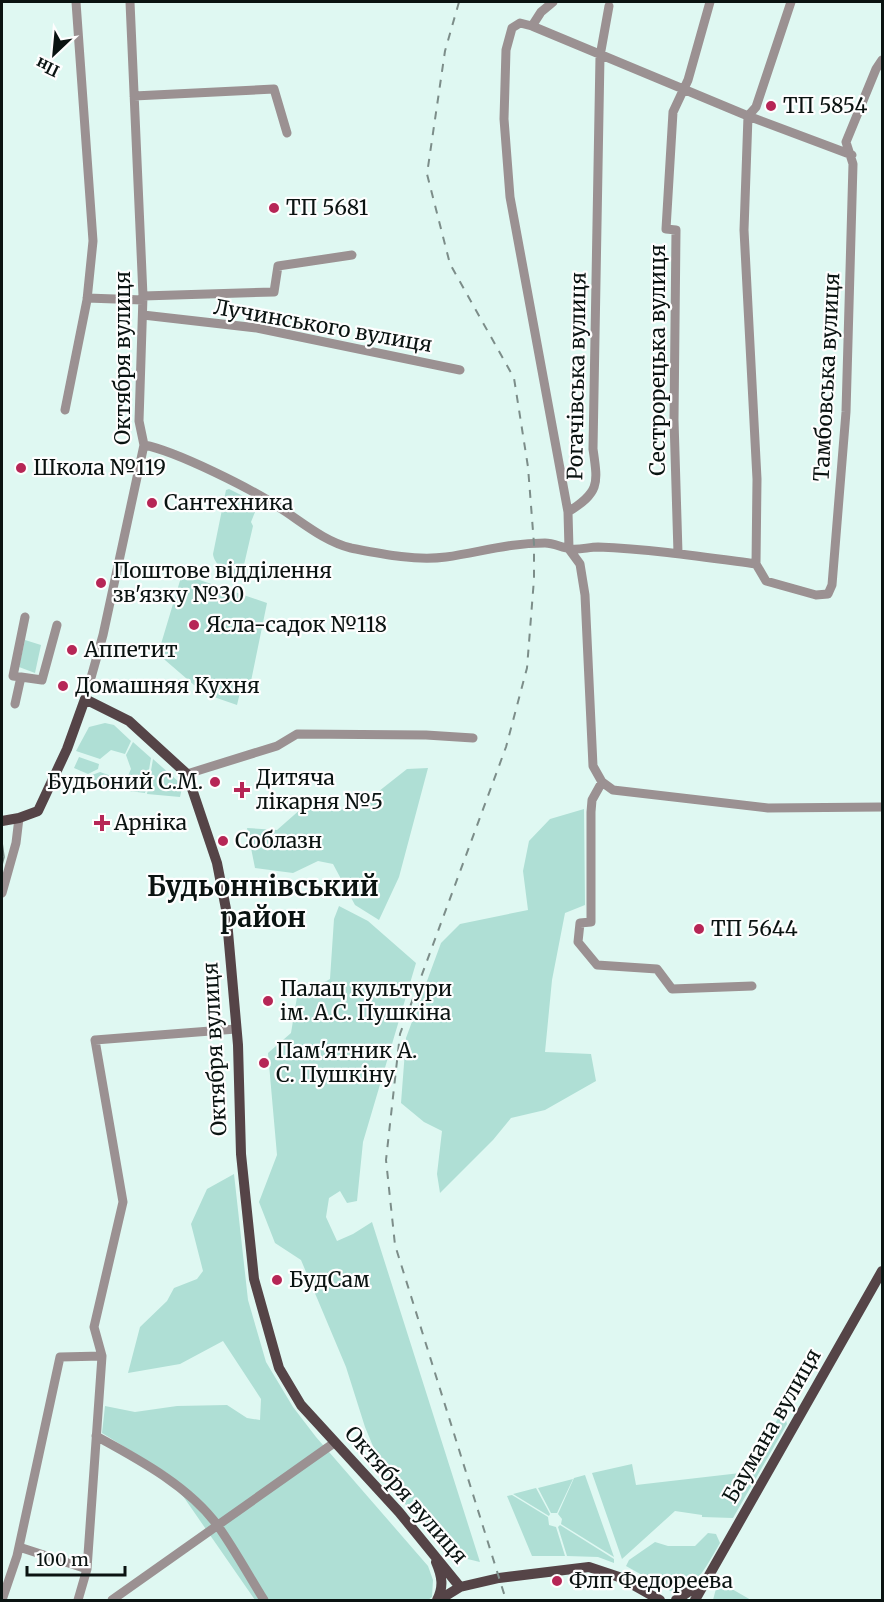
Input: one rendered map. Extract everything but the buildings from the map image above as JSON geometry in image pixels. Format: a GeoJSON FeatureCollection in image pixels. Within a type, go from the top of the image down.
{"type":"FeatureCollection","features":[{"type":"Feature","properties":{"kind":"main road","name":"Октября вулиця"},"geometry":{"type":"LineString","coordinates":[[86,699],[129,721],[187,774],[220,875],[226,909],[237,1029],[241,1154],[254,1279],[279,1368],[301,1405],[429,1548],[460,1587]]}},
{"type":"Feature","properties":{"kind":"main road"},"geometry":{"type":"LineString","coordinates":[[2,821],[38,811],[67,749],[86,699]]}},
{"type":"Feature","properties":{"kind":"main road","name":"Баумана вулиця"},"geometry":{"type":"LineString","coordinates":[[695,1600],[882,1271]]}},
{"type":"Feature","properties":{"kind":"main road"},"geometry":{"type":"LineString","coordinates":[[429,1548],[442,1579],[438,1600]]}},
{"type":"Feature","properties":{"kind":"main road"},"geometry":{"type":"LineString","coordinates":[[438,1600],[460,1587],[574,1567],[589,1567],[619,1577],[660,1600]]}},
{"type":"Feature","properties":{"kind":"main road"},"geometry":{"type":"LineString","coordinates":[[676,1600],[707,1580]]}},
{"type":"Feature","properties":{"kind":"main road"},"geometry":{"type":"LineString","coordinates":[[704,1600],[707,1580]]}},
{"type":"Feature","properties":{"kind":"street"},"geometry":{"type":"LineString","coordinates":[[65,410],[87,298],[93,241],[76,2]]}},
{"type":"Feature","properties":{"kind":"street","name":"Октября вулиця"},"geometry":{"type":"LineString","coordinates":[[86,699],[104,635],[144,445],[139,421],[143,298],[130,2]]}},
{"type":"Feature","properties":{"kind":"street"},"geometry":{"type":"LineString","coordinates":[[532,26],[541,12],[553,2]]}},
{"type":"Feature","properties":{"kind":"street","name":"Сестрорецька вулиця"},"geometry":{"type":"LineString","coordinates":[[678,553],[674,420],[676,230],[666,229],[673,112],[685,88],[710,2]]}},
{"type":"Feature","properties":{"kind":"street"},"geometry":{"type":"LineString","coordinates":[[144,445],[157,447],[227,480],[278,506],[341,545],[407,557],[431,558],[519,544],[556,544],[569,549],[596,547],[678,553],[756,564],[757,479],[744,230],[748,116],[756,107],[792,2]]}},
{"type":"Feature","properties":{"kind":"street","name":"Рогачівська вулиця"},"geometry":{"type":"LineString","coordinates":[[568,512],[586,501],[597,482],[593,449],[600,56],[609,6]]}},
{"type":"Feature","properties":{"kind":"street"},"geometry":{"type":"LineString","coordinates":[[852,155],[748,116],[532,26],[515,25],[508,38],[504,119],[510,197],[568,512],[569,549],[580,564],[585,595],[593,766],[602,782],[613,790],[768,808],[882,807]]}},
{"type":"Feature","properties":{"kind":"street","name":"Тамбовська вулиця"},"geometry":{"type":"LineString","coordinates":[[756,564],[766,581],[823,596],[828,594],[832,585],[846,412],[852,155],[846,142],[876,69],[882,60]]}},
{"type":"Feature","properties":{"kind":"street"},"geometry":{"type":"LineString","coordinates":[[134,96],[274,89],[287,133]]}},
{"type":"Feature","properties":{"kind":"street","name":"Лучинського вулиця"},"geometry":{"type":"LineString","coordinates":[[143,298],[274,292],[278,266],[352,255]]}},
{"type":"Feature","properties":{"kind":"street"},"geometry":{"type":"LineString","coordinates":[[87,298],[143,298]]}},
{"type":"Feature","properties":{"kind":"street","name":"Лучинського вулиця"},"geometry":{"type":"LineString","coordinates":[[143,315],[257,328],[460,370]]}},
{"type":"Feature","properties":{"kind":"street"},"geometry":{"type":"LineString","coordinates":[[25,617],[13,676],[42,680],[57,625]]}},
{"type":"Feature","properties":{"kind":"street"},"geometry":{"type":"LineString","coordinates":[[15,704],[21,677]]}},
{"type":"Feature","properties":{"kind":"street"},"geometry":{"type":"LineString","coordinates":[[187,774],[277,746],[297,734],[426,735],[473,738]]}},
{"type":"Feature","properties":{"kind":"street"},"geometry":{"type":"LineString","coordinates":[[602,782],[592,801],[591,812],[591,922],[579,923],[578,942],[597,965],[657,969],[672,989],[752,986]]}},
{"type":"Feature","properties":{"kind":"street"},"geometry":{"type":"LineString","coordinates":[[2,894],[16,843],[19,818]]}},
{"type":"Feature","properties":{"kind":"street"},"geometry":{"type":"LineString","coordinates":[[78,1600],[87,1569],[102,1356],[94,1328],[123,1202],[95,1040],[237,1029]]}},
{"type":"Feature","properties":{"kind":"street"},"geometry":{"type":"LineString","coordinates":[[2,1600],[19,1546],[60,1356],[102,1356]]}},
{"type":"Feature","properties":{"kind":"street"},"geometry":{"type":"LineString","coordinates":[[96,1436],[167,1480],[217,1524],[264,1600]]}},
{"type":"Feature","properties":{"kind":"street"},"geometry":{"type":"LineString","coordinates":[[112,1600],[124,1597],[217,1524],[334,1443]]}},
{"type":"Feature","properties":{"kind":"street"},"geometry":{"type":"LineString","coordinates":[[19,1546],[87,1569]]}},
{"type":"Feature","properties":{"kind":"green space"},"geometry":{"type":"Polygon","coordinates":[[[229,489],[253,501],[257,507],[251,522],[253,526],[243,569],[237,575],[222,568],[216,562],[213,554],[226,490],[229,489]]]}},
{"type":"Feature","properties":{"kind":"green space"},"geometry":{"type":"Polygon","coordinates":[[[182,574],[267,603],[250,686],[242,684],[237,705],[211,696],[212,694],[194,685],[158,654],[182,574]]]}},
{"type":"Feature","properties":{"kind":"green space"},"geometry":{"type":"Polygon","coordinates":[[[25,640],[41,645],[35,673],[19,667],[25,640]]]}},
{"type":"Feature","properties":{"kind":"green space"},"geometry":{"type":"Polygon","coordinates":[[[105,723],[114,725],[131,741],[125,754],[111,750],[100,759],[76,751],[89,727],[105,723]]]}},
{"type":"Feature","properties":{"kind":"green space"},"geometry":{"type":"Polygon","coordinates":[[[133,742],[151,758],[145,793],[121,790],[120,780],[127,778],[131,769],[126,755],[133,742]]]}},
{"type":"Feature","properties":{"kind":"green space"},"geometry":{"type":"Polygon","coordinates":[[[79,757],[99,764],[98,769],[88,774],[74,768],[79,757]]]}},
{"type":"Feature","properties":{"kind":"green space"},"geometry":{"type":"Polygon","coordinates":[[[153,759],[180,783],[182,788],[180,797],[147,794],[153,759]]]}},
{"type":"Feature","properties":{"kind":"green space"},"geometry":{"type":"Polygon","coordinates":[[[428,768],[399,877],[379,920],[355,905],[333,864],[318,861],[293,873],[255,868],[247,828],[277,830],[302,808],[355,810],[407,769],[428,768]]]}},
{"type":"Feature","properties":{"kind":"green space"},"geometry":{"type":"Polygon","coordinates":[[[100,772],[117,778],[118,790],[95,788],[92,775],[100,772]]]}},
{"type":"Feature","properties":{"kind":"green space"},"geometry":{"type":"Polygon","coordinates":[[[584,809],[585,905],[565,913],[552,980],[545,1052],[591,1054],[596,1081],[545,1110],[511,1118],[493,1140],[440,1193],[437,1174],[442,1131],[424,1122],[401,1103],[406,1038],[441,943],[460,924],[528,910],[523,871],[529,841],[550,819],[584,809]]]}},
{"type":"Feature","properties":{"kind":"green space"},"geometry":{"type":"Polygon","coordinates":[[[339,906],[368,921],[416,963],[363,1142],[357,1201],[347,1203],[340,1191],[329,1198],[326,1217],[337,1241],[372,1222],[480,1562],[451,1555],[390,1487],[365,1427],[346,1367],[301,1260],[275,1243],[259,1202],[277,1155],[268,1053],[291,1033],[297,997],[330,979],[334,919],[339,906]]]}},
{"type":"Feature","properties":{"kind":"green space"},"geometry":{"type":"Polygon","coordinates":[[[234,1174],[248,1300],[266,1362],[293,1407],[316,1437],[428,1566],[433,1580],[432,1597],[428,1600],[255,1600],[167,1473],[102,1433],[105,1406],[135,1412],[177,1406],[227,1405],[247,1418],[260,1420],[261,1399],[223,1341],[180,1364],[128,1373],[140,1327],[167,1301],[174,1288],[197,1279],[203,1271],[191,1224],[207,1189],[234,1174]]]}},
{"type":"Feature","properties":{"kind":"green space"},"geometry":{"type":"Polygon","coordinates":[[[783,1409],[787,1424],[733,1518],[702,1517],[702,1515],[675,1511],[622,1559],[592,1473],[632,1464],[636,1485],[749,1472],[783,1409]]]}},
{"type":"Feature","properties":{"kind":"green space"},"geometry":{"type":"Polygon","coordinates":[[[585,1475],[614,1557],[561,1524],[562,1519],[558,1514],[574,1478],[585,1475]]]}},
{"type":"Feature","properties":{"kind":"green space"},"geometry":{"type":"Polygon","coordinates":[[[573,1479],[557,1513],[551,1513],[538,1488],[573,1479]]]}},
{"type":"Feature","properties":{"kind":"green space"},"geometry":{"type":"Polygon","coordinates":[[[536,1488],[550,1514],[549,1516],[513,1494],[536,1488]]]}},
{"type":"Feature","properties":{"kind":"green space"},"geometry":{"type":"Polygon","coordinates":[[[512,1495],[548,1517],[549,1525],[556,1527],[565,1556],[532,1556],[507,1496],[512,1495]]]}},
{"type":"Feature","properties":{"kind":"green space"},"geometry":{"type":"Polygon","coordinates":[[[560,1525],[614,1559],[614,1563],[598,1557],[567,1556],[558,1527],[560,1525]]]}},
{"type":"Feature","properties":{"kind":"green space"},"geometry":{"type":"Polygon","coordinates":[[[708,1533],[716,1534],[720,1543],[702,1573],[682,1590],[674,1593],[626,1566],[629,1560],[655,1542],[668,1546],[695,1546],[708,1533]]]}},
{"type":"Feature","properties":{"kind":"green space"},"geometry":{"type":"Polygon","coordinates":[[[718,1581],[751,1600],[713,1600],[718,1581]]]}},
{"type":"Feature","properties":{"kind":"tram line"},"geometry":{"type":"LineString","coordinates":[[2,842],[4,857],[2,865]]}},
{"type":"Feature","properties":{"kind":"railway"},"geometry":{"type":"LineString","coordinates":[[459,2],[445,51],[427,174],[450,264],[514,378],[528,467],[534,544],[534,579],[527,668],[506,747],[400,1034],[386,1160],[395,1245],[506,1600]]}},
{"type":"Feature","properties":{"kind":"place","name":"ТП 5854"},"geometry":{"type":"Point","coordinates":[771,106]}},
{"type":"Feature","properties":{"kind":"place","name":"ТП 5681"},"geometry":{"type":"Point","coordinates":[274,208]}},
{"type":"Feature","properties":{"kind":"place","name":"Школа №119"},"geometry":{"type":"Point","coordinates":[21,468]}},
{"type":"Feature","properties":{"kind":"place","name":"Сантехника"},"geometry":{"type":"Point","coordinates":[152,503]}},
{"type":"Feature","properties":{"kind":"place","name":"Поштове відділення зв'язку №30"},"geometry":{"type":"Point","coordinates":[101,583]}},
{"type":"Feature","properties":{"kind":"place","name":"Ясла-садок №118"},"geometry":{"type":"Point","coordinates":[194,625]}},
{"type":"Feature","properties":{"kind":"place","name":"Аппетит"},"geometry":{"type":"Point","coordinates":[72,650]}},
{"type":"Feature","properties":{"kind":"place","name":"Домашняя Кухня"},"geometry":{"type":"Point","coordinates":[63,686]}},
{"type":"Feature","properties":{"kind":"place","name":"Будьоний С.М."},"geometry":{"type":"Point","coordinates":[215,782]}},
{"type":"Feature","properties":{"kind":"place","name":"Дитяча лікарня №5"},"geometry":{"type":"Point","coordinates":[242,790]}},
{"type":"Feature","properties":{"kind":"place","name":"Арніка"},"geometry":{"type":"Point","coordinates":[102,823]}},
{"type":"Feature","properties":{"kind":"place","name":"Соблазн"},"geometry":{"type":"Point","coordinates":[223,841]}},
{"type":"Feature","properties":{"kind":"place","name":"ТП 5644"},"geometry":{"type":"Point","coordinates":[699,929]}},
{"type":"Feature","properties":{"kind":"place","name":"Палац культури ім. А.С. Пушкіна"},"geometry":{"type":"Point","coordinates":[268,1001]}},
{"type":"Feature","properties":{"kind":"place","name":"Пам'ятник А. С. Пушкіну"},"geometry":{"type":"Point","coordinates":[264,1063]}},
{"type":"Feature","properties":{"kind":"place","name":"БудСам"},"geometry":{"type":"Point","coordinates":[277,1280]}},
{"type":"Feature","properties":{"kind":"place","name":"Флп Федореева"},"geometry":{"type":"Point","coordinates":[557,1581]}},
{"type":"Feature","properties":{"kind":"district","name":"Будьоннівський район"},"geometry":{"type":"Point","coordinates":[263,902]}}]}
